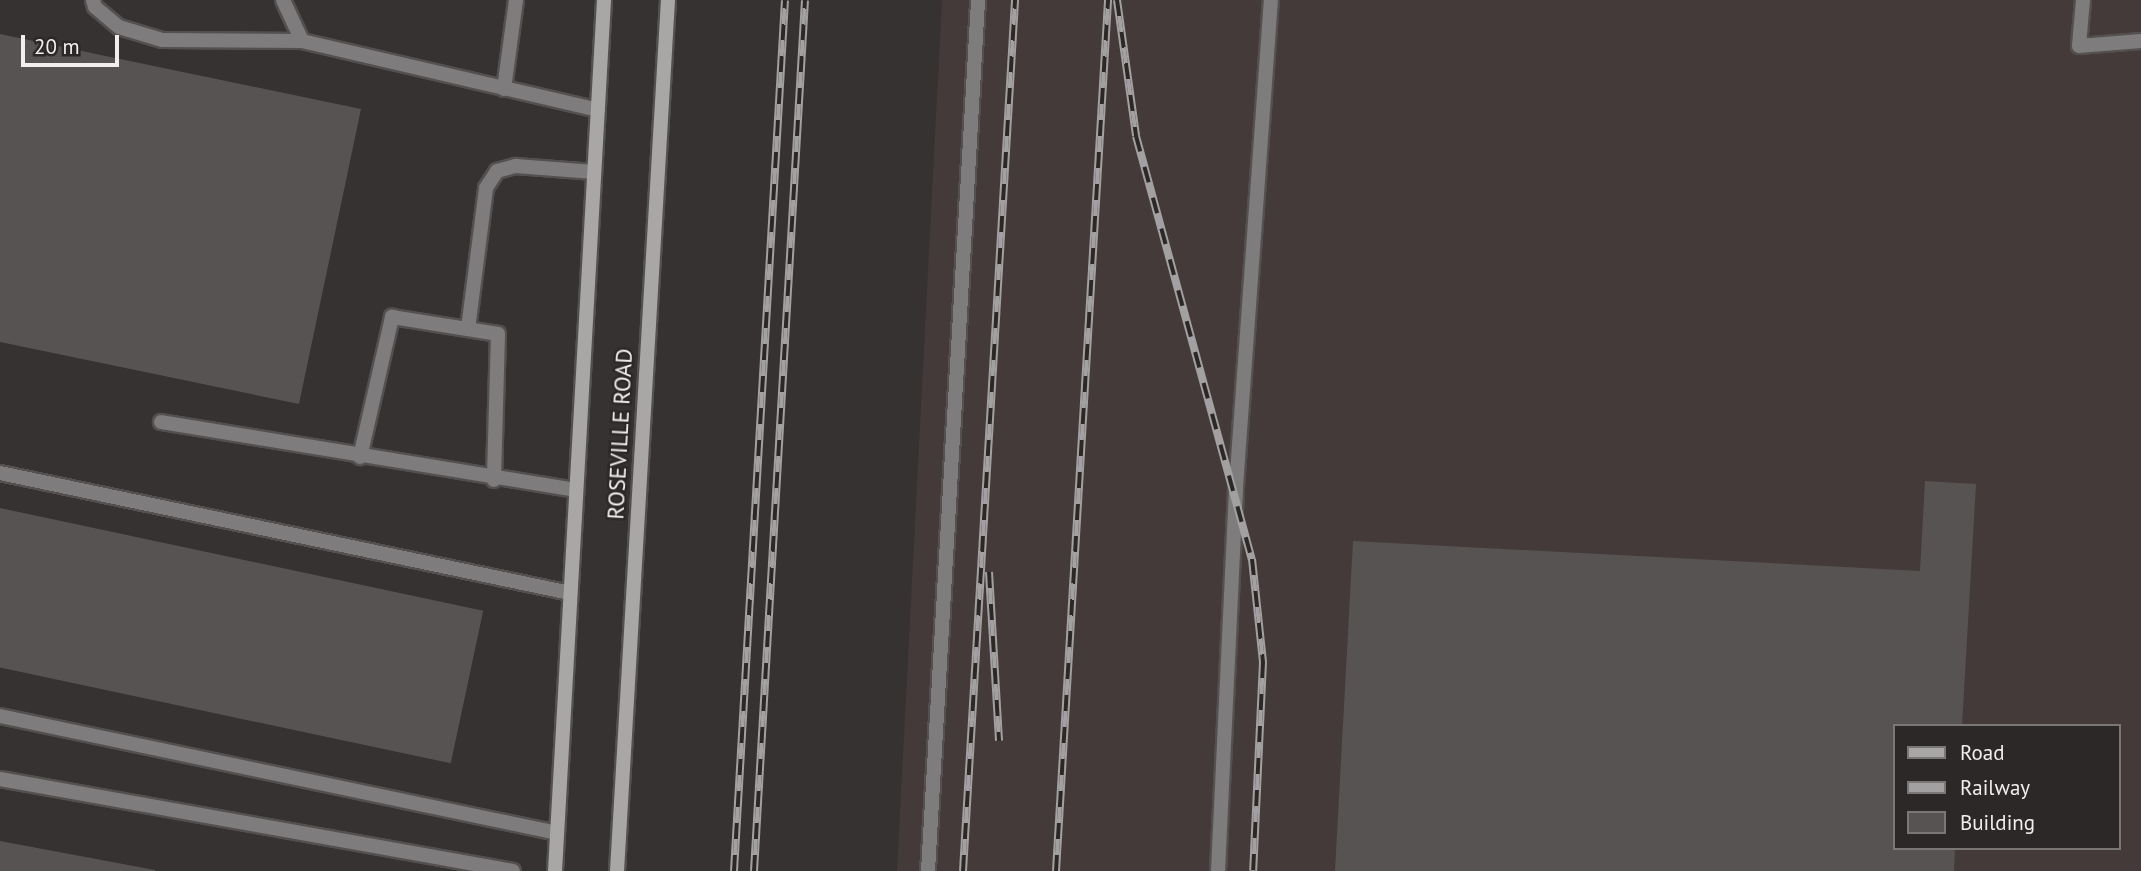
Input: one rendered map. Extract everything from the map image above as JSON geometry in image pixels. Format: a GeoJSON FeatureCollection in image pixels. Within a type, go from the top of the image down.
{"type":"FeatureCollection","features":[{"type":"Feature","properties":{"kind":"main road","name":"ROSEVILLE ROAD"},"geometry":{"type":"LineString","coordinates":[[555,871],[574,490],[604,0]]}},
{"type":"Feature","properties":{"kind":"main road","name":"ROSEVILLE ROAD"},"geometry":{"type":"LineString","coordinates":[[617,871],[668,0]]}},
{"type":"Feature","properties":{"kind":"lane"},"geometry":{"type":"LineString","coordinates":[[93,0],[95,7],[120,27],[162,40],[302,41],[598,110]]}},
{"type":"Feature","properties":{"kind":"lane"},"geometry":{"type":"LineString","coordinates":[[283,0],[302,41]]}},
{"type":"Feature","properties":{"kind":"lane"},"geometry":{"type":"LineString","coordinates":[[504,89],[516,0]]}},
{"type":"Feature","properties":{"kind":"lane"},"geometry":{"type":"LineString","coordinates":[[928,871],[978,0]]}},
{"type":"Feature","properties":{"kind":"lane"},"geometry":{"type":"LineString","coordinates":[[1218,871],[1236,488],[1271,0]]}},
{"type":"Feature","properties":{"kind":"lane"},"geometry":{"type":"LineString","coordinates":[[2083,0],[2079,46],[2141,41]]}},
{"type":"Feature","properties":{"kind":"lane"},"geometry":{"type":"LineString","coordinates":[[467,329],[486,188],[497,171],[516,166],[594,172]]}},
{"type":"Feature","properties":{"kind":"lane"},"geometry":{"type":"LineString","coordinates":[[360,457],[392,317],[498,334],[494,480]]}},
{"type":"Feature","properties":{"kind":"lane"},"geometry":{"type":"LineString","coordinates":[[161,422],[494,480],[574,490]]}},
{"type":"Feature","properties":{"kind":"lane"},"geometry":{"type":"LineString","coordinates":[[0,473],[570,593]]}},
{"type":"Feature","properties":{"kind":"lane"},"geometry":{"type":"LineString","coordinates":[[0,716],[557,833]]}},
{"type":"Feature","properties":{"kind":"lane"},"geometry":{"type":"LineString","coordinates":[[0,779],[513,871]]}},
{"type":"Feature","properties":{"kind":"shaded area"},"geometry":{"type":"Polygon","coordinates":[[[942,0],[2141,0],[2141,871],[897,871],[942,0]]]}},
{"type":"Feature","properties":{"kind":"building"},"geometry":{"type":"Polygon","coordinates":[[[0,34],[361,109],[299,404],[0,342],[0,34]]]}},
{"type":"Feature","properties":{"kind":"building"},"geometry":{"type":"Polygon","coordinates":[[[1925,481],[1976,484],[1962,724],[1892,724],[1892,850],[1955,850],[1954,871],[1335,871],[1353,541],[1920,571],[1925,481]]]}},
{"type":"Feature","properties":{"kind":"building"},"geometry":{"type":"Polygon","coordinates":[[[0,508],[483,611],[451,763],[0,667],[0,508]]]}},
{"type":"Feature","properties":{"kind":"building"},"geometry":{"type":"Polygon","coordinates":[[[0,841],[155,870],[155,871],[0,871],[0,841]]]}},
{"type":"Feature","properties":{"kind":"railway"},"geometry":{"type":"LineString","coordinates":[[734,871],[785,0]]}},
{"type":"Feature","properties":{"kind":"railway"},"geometry":{"type":"LineString","coordinates":[[754,871],[805,0]]}},
{"type":"Feature","properties":{"kind":"railway"},"geometry":{"type":"LineString","coordinates":[[963,871],[1015,0]]}},
{"type":"Feature","properties":{"kind":"railway"},"geometry":{"type":"LineString","coordinates":[[1056,871],[1108,0]]}},
{"type":"Feature","properties":{"kind":"railway"},"geometry":{"type":"LineString","coordinates":[[1117,0],[1136,136],[1252,559],[1263,662],[1253,871]]}},
{"type":"Feature","properties":{"kind":"railway"},"geometry":{"type":"LineString","coordinates":[[989,572],[999,741]]}}]}
